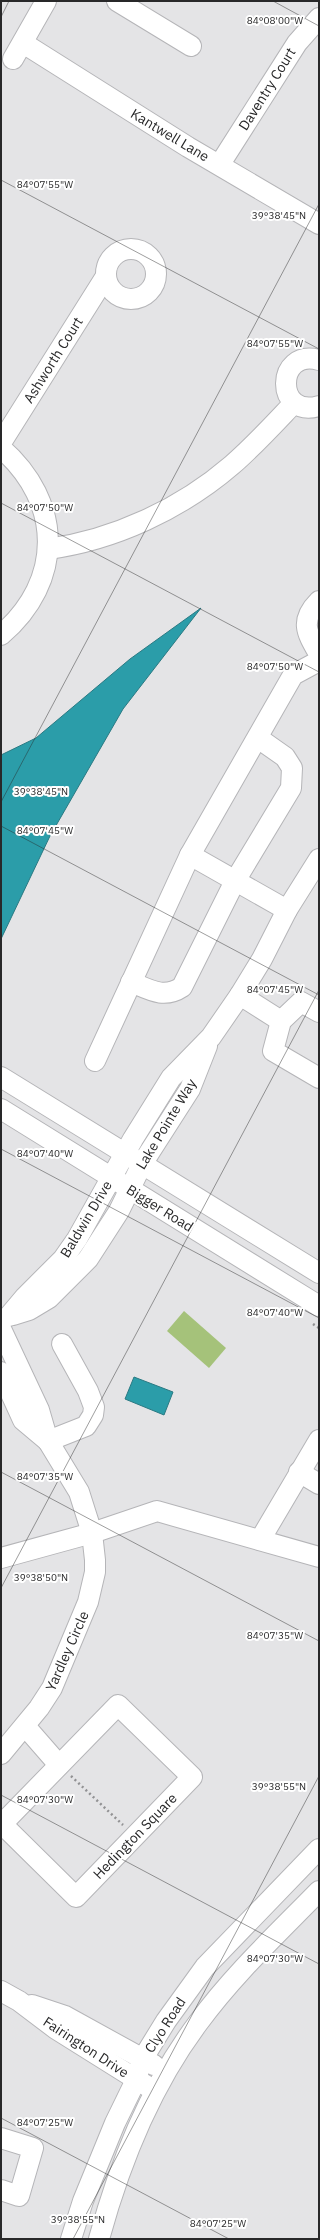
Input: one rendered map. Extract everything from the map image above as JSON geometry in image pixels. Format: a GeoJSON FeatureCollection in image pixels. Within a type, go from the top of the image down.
{"type":"FeatureCollection","features":[{"type":"Feature","properties":{"kind":"street","name":"Kantwell Lane"},"geometry":{"type":"LineString","coordinates":[[46,1],[18,51],[220,164],[319,224]]}},
{"type":"Feature","properties":{"kind":"street"},"geometry":{"type":"LineString","coordinates":[[118,1],[190,46]]}},
{"type":"Feature","properties":{"kind":"street","name":"Daventry Court"},"geometry":{"type":"LineString","coordinates":[[220,164],[297,43],[319,18]]}},
{"type":"Feature","properties":{"kind":"street","name":"Ashworth Court"},"geometry":{"type":"LineString","coordinates":[[1,443],[106,276]]}},
{"type":"Feature","properties":{"kind":"street"},"geometry":{"type":"LineString","coordinates":[[319,360],[305,359],[298,362],[287,374],[286,389],[294,403],[310,408],[319,406]]}},
{"type":"Feature","properties":{"kind":"street"},"geometry":{"type":"LineString","coordinates":[[48,549],[74,545],[100,537],[130,526],[175,504],[231,466],[257,443],[294,403]]}},
{"type":"Feature","properties":{"kind":"street"},"geometry":{"type":"LineString","coordinates":[[1,448],[18,462],[37,494],[46,524],[48,549],[44,572],[38,590],[16,622],[1,635]]}},
{"type":"Feature","properties":{"kind":"street"},"geometry":{"type":"LineString","coordinates":[[319,601],[308,616],[306,624],[308,634],[319,654]]}},
{"type":"Feature","properties":{"kind":"street"},"geometry":{"type":"LineString","coordinates":[[95,1061],[190,855],[293,676],[319,661]]}},
{"type":"Feature","properties":{"kind":"street"},"geometry":{"type":"LineString","coordinates":[[131,982],[164,994],[173,993],[182,987],[235,881],[291,788],[292,768],[285,757],[258,738]]}},
{"type":"Feature","properties":{"kind":"street"},"geometry":{"type":"LineString","coordinates":[[190,855],[287,910]]}},
{"type":"Feature","properties":{"kind":"street","name":"Lake Pointe Way"},"geometry":{"type":"LineString","coordinates":[[125,1153],[171,1078],[211,1037],[240,995],[262,959],[287,910],[319,859]]}},
{"type":"Feature","properties":{"kind":"street"},"geometry":{"type":"LineString","coordinates":[[240,995],[281,1021]]}},
{"type":"Feature","properties":{"kind":"street"},"geometry":{"type":"LineString","coordinates":[[319,1012],[301,1002],[281,1021],[273,1051],[319,1078]]}},
{"type":"Feature","properties":{"kind":"street","name":"Lake Pointe Way"},"geometry":{"type":"LineString","coordinates":[[129,1189],[142,1164],[190,1089],[211,1037]]}},
{"type":"Feature","properties":{"kind":"street","name":"Bigger Road"},"geometry":{"type":"LineString","coordinates":[[1,1077],[319,1274]]}},
{"type":"Feature","properties":{"kind":"street","name":"Bigger Road"},"geometry":{"type":"LineString","coordinates":[[1,1109],[319,1306]]}},
{"type":"Feature","properties":{"kind":"street","name":"Baldwin Drive"},"geometry":{"type":"LineString","coordinates":[[4,1322],[25,1297],[63,1259],[77,1239],[125,1153]]}},
{"type":"Feature","properties":{"kind":"street","name":"Baldwin Drive"},"geometry":{"type":"LineString","coordinates":[[4,1322],[49,1298],[69,1280],[88,1259],[119,1211],[129,1189]]}},
{"type":"Feature","properties":{"kind":"street","name":"Yardley Circle"},"geometry":{"type":"LineString","coordinates":[[1,1754],[25,1726],[52,1688],[88,1602],[95,1572],[92,1533],[79,1492],[48,1441],[39,1410],[4,1322]]}},
{"type":"Feature","properties":{"kind":"street"},"geometry":{"type":"LineString","coordinates":[[48,1441],[86,1426],[93,1415],[94,1407],[88,1391],[62,1344]]}},
{"type":"Feature","properties":{"kind":"street","name":"Yardley Circle"},"geometry":{"type":"LineString","coordinates":[[1,1372],[23,1420],[35,1432],[48,1441]]}},
{"type":"Feature","properties":{"kind":"street"},"geometry":{"type":"LineString","coordinates":[[260,1540],[319,1440]]}},
{"type":"Feature","properties":{"kind":"street"},"geometry":{"type":"LineString","coordinates":[[299,1472],[319,1484]]}},
{"type":"Feature","properties":{"kind":"street"},"geometry":{"type":"LineString","coordinates":[[1,1558],[92,1533],[157,1511],[319,1557]]}},
{"type":"Feature","properties":{"kind":"street","name":"Hedington Square"},"geometry":{"type":"LineString","coordinates":[[118,1705],[192,1778],[76,1897],[2,1824],[59,1765],[118,1705]]}},
{"type":"Feature","properties":{"kind":"street"},"geometry":{"type":"LineString","coordinates":[[25,1726],[59,1765]]}},
{"type":"Feature","properties":{"kind":"street","name":"Clyo Road"},"geometry":{"type":"LineString","coordinates":[[72,2239],[83,2201],[112,2130],[136,2080],[142,2060],[166,2021],[205,1967],[319,1849]]}},
{"type":"Feature","properties":{"kind":"street","name":"Clyo Road"},"geometry":{"type":"LineString","coordinates":[[99,2239],[136,2129],[166,2071],[198,2023],[240,1972],[319,1891]]}},
{"type":"Feature","properties":{"kind":"street","name":"Fairington Drive"},"geometry":{"type":"LineString","coordinates":[[1,1991],[19,2001],[56,2029],[136,2080],[156,2090]]}},
{"type":"Feature","properties":{"kind":"street","name":"Fairington Drive"},"geometry":{"type":"LineString","coordinates":[[19,2001],[64,2016],[142,2060],[166,2071]]}},
{"type":"Feature","properties":{"kind":"street"},"geometry":{"type":"LineString","coordinates":[[1,2138],[34,2148],[19,2196],[1,2190]]}},
{"type":"Feature","properties":{"kind":"path"},"geometry":{"type":"LineString","coordinates":[[59,1765],[135,1836]]}},
{"type":"Feature","properties":{"kind":"green space"},"geometry":{"type":"Polygon","coordinates":[[[184,1311],[226,1348],[209,1368],[167,1331],[184,1311]]]}},
{"type":"Feature","properties":{"kind":"water"},"geometry":{"type":"Polygon","coordinates":[[[201,608],[123,709],[50,836],[1,939],[1,755],[36,738],[130,659],[201,608]]]}},
{"type":"Feature","properties":{"kind":"water"},"geometry":{"type":"Polygon","coordinates":[[[134,1377],[173,1392],[164,1415],[125,1399],[134,1377]]]}}]}
